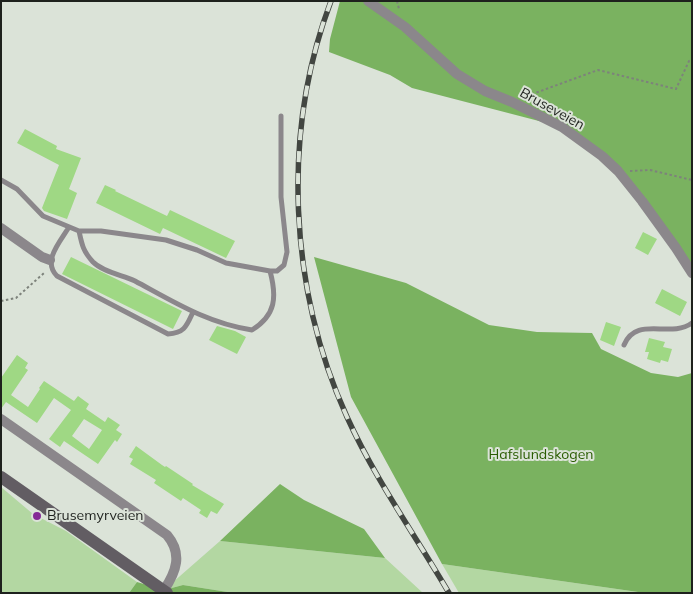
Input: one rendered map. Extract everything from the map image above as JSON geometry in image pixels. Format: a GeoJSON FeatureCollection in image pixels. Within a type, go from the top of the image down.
{"type":"FeatureCollection","features":[{"type":"Feature","properties":{"kind":"street","name":"Bruseveien"},"geometry":{"type":"LineString","coordinates":[[368,1],[405,27],[457,74],[485,91],[562,127],[602,156],[618,171],[676,248],[692,273]]}},
{"type":"Feature","properties":{"kind":"street"},"geometry":{"type":"LineString","coordinates":[[1,228],[42,256],[50,264]]}},
{"type":"Feature","properties":{"kind":"street"},"geometry":{"type":"LineString","coordinates":[[1,419],[167,535],[174,543],[176,559],[173,576],[165,592],[1,477]]}},
{"type":"Feature","properties":{"kind":"lane"},"geometry":{"type":"LineString","coordinates":[[1,180],[17,188],[39,213],[79,231],[101,231],[166,240],[197,250],[226,263],[277,271],[284,265],[287,252],[281,197],[281,116]]}},
{"type":"Feature","properties":{"kind":"lane"},"geometry":{"type":"LineString","coordinates":[[69,227],[50,264],[57,276],[168,334],[175,334],[185,329],[194,312]]}},
{"type":"Feature","properties":{"kind":"lane"},"geometry":{"type":"LineString","coordinates":[[79,231],[83,250],[95,263],[133,280],[173,303],[232,327],[252,330],[262,324],[272,310],[274,288],[270,271]]}},
{"type":"Feature","properties":{"kind":"lane"},"geometry":{"type":"LineString","coordinates":[[624,345],[627,337],[633,331],[648,328],[673,329],[692,322]]}},
{"type":"Feature","properties":{"kind":"path"},"geometry":{"type":"LineString","coordinates":[[512,102],[598,70],[676,89],[689,61],[692,60]]}},
{"type":"Feature","properties":{"kind":"path"},"geometry":{"type":"LineString","coordinates":[[618,171],[650,170],[692,180]]}},
{"type":"Feature","properties":{"kind":"path"},"geometry":{"type":"LineString","coordinates":[[1,301],[16,298],[50,264]]}},
{"type":"Feature","properties":{"kind":"green space"},"geometry":{"type":"Polygon","coordinates":[[[340,1],[692,1],[692,273],[618,171],[562,127],[412,88],[390,75],[329,52],[330,39],[340,1]]]}},
{"type":"Feature","properties":{"kind":"green space","name":"Hafslundskogen"},"geometry":{"type":"Polygon","coordinates":[[[314,257],[406,283],[489,325],[537,332],[592,333],[601,349],[651,373],[678,377],[692,373],[692,593],[645,593],[442,564],[351,397],[314,257]]]}},
{"type":"Feature","properties":{"kind":"green space"},"geometry":{"type":"Polygon","coordinates":[[[280,484],[304,500],[364,529],[385,558],[220,541],[280,484]]]}},
{"type":"Feature","properties":{"kind":"green space"},"geometry":{"type":"Polygon","coordinates":[[[1,487],[33,514],[66,531],[137,582],[129,593],[1,593],[1,487]]]}},
{"type":"Feature","properties":{"kind":"green space"},"geometry":{"type":"Polygon","coordinates":[[[220,541],[385,558],[423,593],[234,593],[183,585],[164,590],[220,541]]]}},
{"type":"Feature","properties":{"kind":"green space"},"geometry":{"type":"Polygon","coordinates":[[[442,564],[645,593],[459,593],[442,564]]]}},
{"type":"Feature","properties":{"kind":"green space"},"geometry":{"type":"Polygon","coordinates":[[[137,582],[164,590],[183,585],[234,593],[129,593],[137,582]]]}},
{"type":"Feature","properties":{"kind":"building"},"geometry":{"type":"Polygon","coordinates":[[[25,129],[57,146],[56,149],[81,158],[69,189],[77,193],[67,219],[44,211],[42,208],[59,165],[17,143],[25,129]]]}},
{"type":"Feature","properties":{"kind":"building"},"geometry":{"type":"Polygon","coordinates":[[[105,185],[167,216],[170,210],[235,241],[226,258],[163,228],[160,234],[96,203],[105,185]]]}},
{"type":"Feature","properties":{"kind":"building"},"geometry":{"type":"Polygon","coordinates":[[[643,232],[657,239],[648,255],[635,248],[643,232]]]}},
{"type":"Feature","properties":{"kind":"building"},"geometry":{"type":"Polygon","coordinates":[[[71,257],[182,311],[173,329],[62,274],[71,257]]]}},
{"type":"Feature","properties":{"kind":"building"},"geometry":{"type":"Polygon","coordinates":[[[662,289],[687,302],[680,316],[655,303],[662,289]]]}},
{"type":"Feature","properties":{"kind":"building"},"geometry":{"type":"Polygon","coordinates":[[[606,322],[621,327],[614,346],[600,340],[606,322]]]}},
{"type":"Feature","properties":{"kind":"building"},"geometry":{"type":"Polygon","coordinates":[[[217,326],[235,331],[246,337],[237,354],[209,340],[217,326]]]}},
{"type":"Feature","properties":{"kind":"building"},"geometry":{"type":"Polygon","coordinates":[[[649,338],[665,342],[663,347],[672,349],[668,362],[661,360],[660,363],[647,359],[649,352],[645,352],[649,338]]]}},
{"type":"Feature","properties":{"kind":"building"},"geometry":{"type":"Polygon","coordinates":[[[17,355],[28,363],[25,368],[28,370],[11,395],[28,407],[44,381],[74,401],[78,396],[89,404],[86,409],[105,422],[108,417],[120,425],[116,430],[122,434],[117,442],[115,440],[98,464],[64,441],[60,447],[49,439],[71,410],[54,398],[37,423],[6,402],[1,409],[1,378],[17,355]],[[84,419],[72,436],[89,449],[102,430],[84,419]]]}},
{"type":"Feature","properties":{"kind":"building"},"geometry":{"type":"Polygon","coordinates":[[[136,446],[192,485],[224,504],[217,514],[211,511],[207,518],[199,513],[201,510],[183,498],[181,501],[154,483],[156,480],[130,464],[133,459],[129,457],[136,446]]]}},
{"type":"Feature","properties":{"kind":"railway"},"geometry":{"type":"LineString","coordinates":[[331,1],[315,52],[304,104],[299,157],[298,210],[303,264],[313,317],[328,368],[358,440],[383,485],[449,593]]}},
{"type":"Feature","properties":{"kind":"place","name":"Brusemyrveien"},"geometry":{"type":"Point","coordinates":[37,516]}}]}
